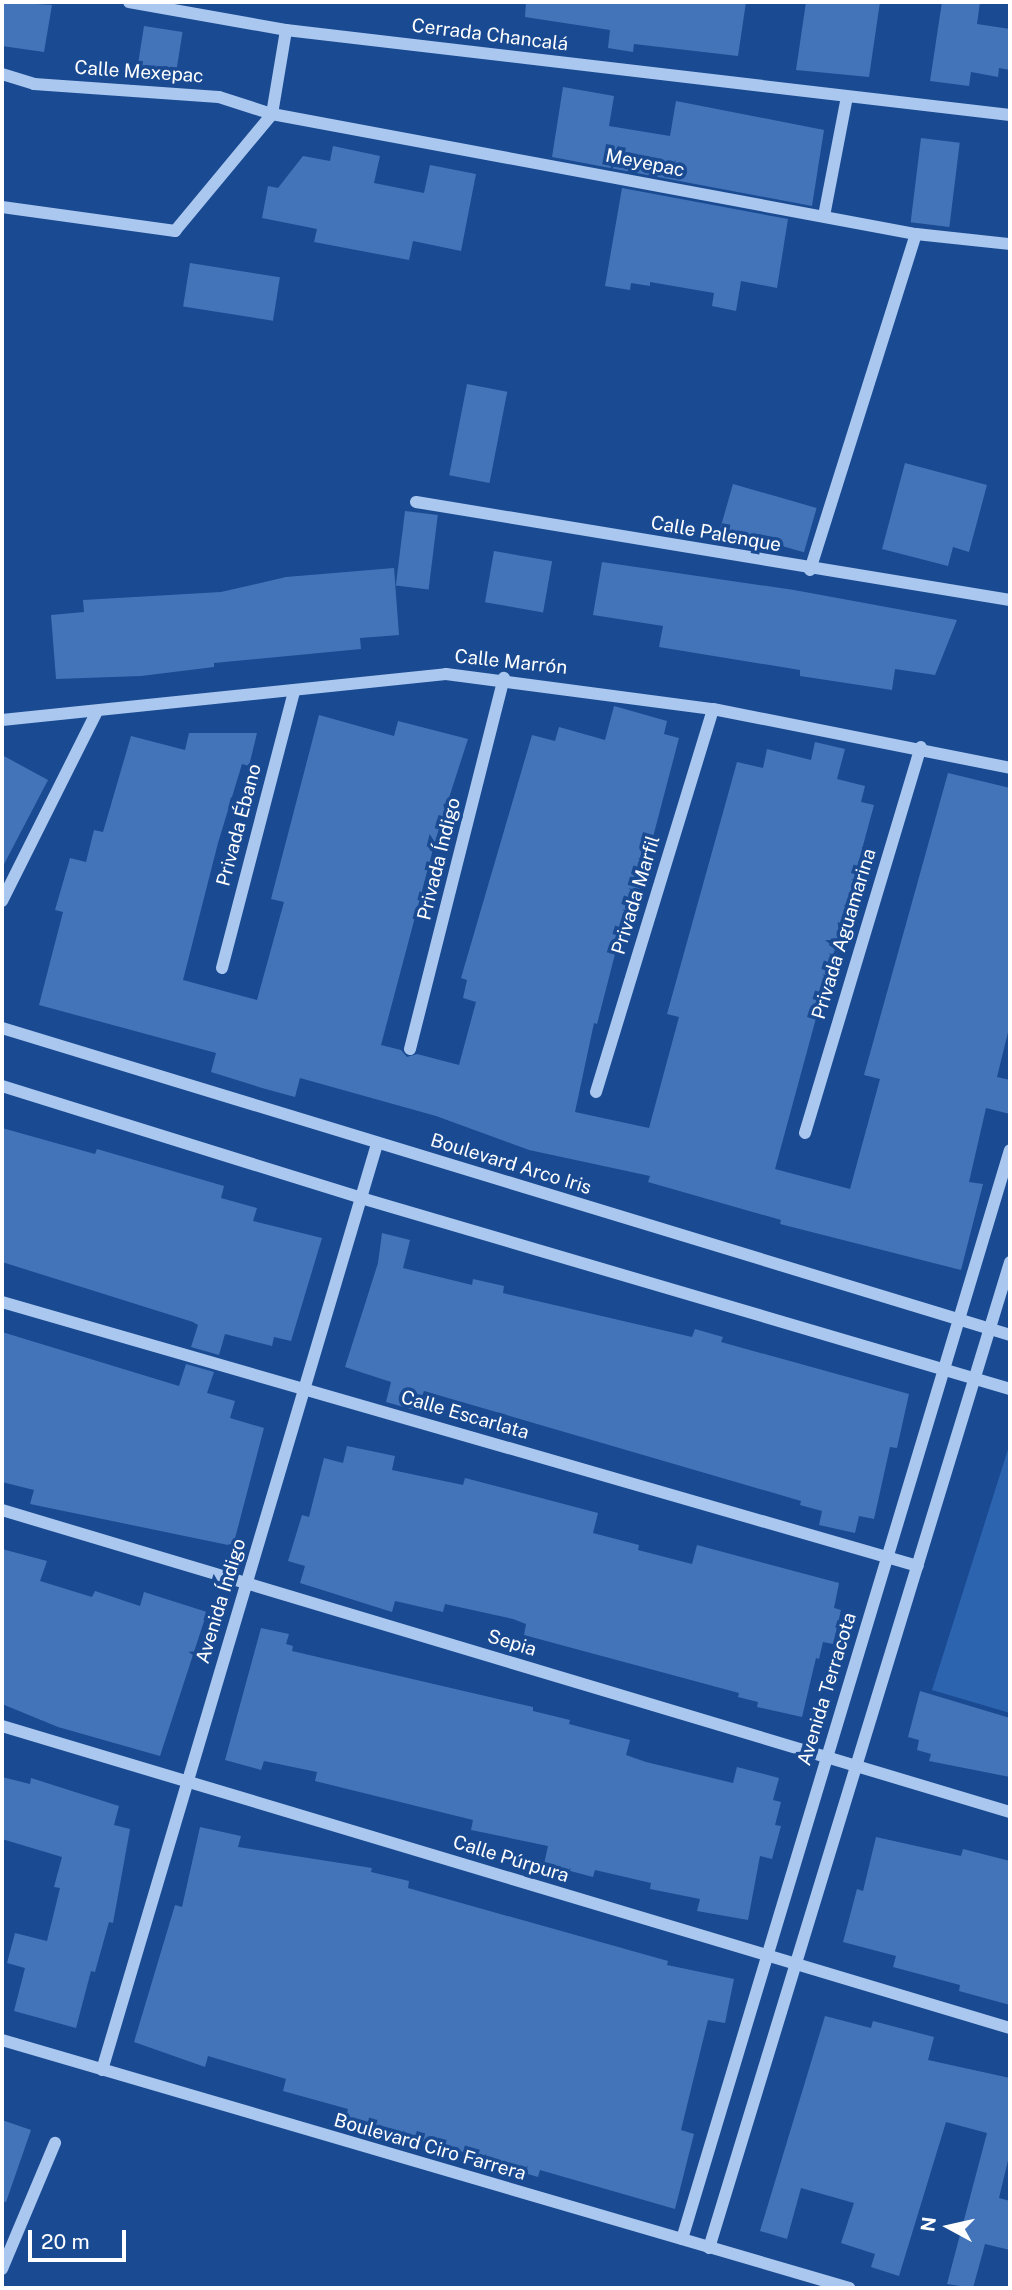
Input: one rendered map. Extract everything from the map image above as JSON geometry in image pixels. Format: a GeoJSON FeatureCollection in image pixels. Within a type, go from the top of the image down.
{"type":"FeatureCollection","features":[{"type":"Feature","properties":{"kind":"street","name":"Cerrada Chancalá"},"geometry":{"type":"LineString","coordinates":[[129,2],[286,30],[1010,115]]}},
{"type":"Feature","properties":{"kind":"street"},"geometry":{"type":"LineString","coordinates":[[2,206],[175,231],[272,114],[286,30]]}},
{"type":"Feature","properties":{"kind":"street","name":"Calle Mexepac"},"geometry":{"type":"LineString","coordinates":[[2,74],[34,84],[219,97],[272,114]]}},
{"type":"Feature","properties":{"kind":"street"},"geometry":{"type":"LineString","coordinates":[[824,215],[847,97]]}},
{"type":"Feature","properties":{"kind":"street","name":"Meyepac"},"geometry":{"type":"LineString","coordinates":[[272,114],[916,234],[1010,244]]}},
{"type":"Feature","properties":{"kind":"street"},"geometry":{"type":"LineString","coordinates":[[810,570],[916,234]]}},
{"type":"Feature","properties":{"kind":"street","name":"Calle Palenque"},"geometry":{"type":"LineString","coordinates":[[416,502],[810,570],[1010,600]]}},
{"type":"Feature","properties":{"kind":"street","name":"Calle Marrón"},"geometry":{"type":"LineString","coordinates":[[2,720],[96,713],[446,674],[504,678],[713,709],[921,747],[1010,768]]}},
{"type":"Feature","properties":{"kind":"street","name":"Privada Índigo"},"geometry":{"type":"LineString","coordinates":[[410,1049],[504,678]]}},
{"type":"Feature","properties":{"kind":"street","name":"Privada Ébano"},"geometry":{"type":"LineString","coordinates":[[222,968],[294,691]]}},
{"type":"Feature","properties":{"kind":"street","name":"Privada Marfil"},"geometry":{"type":"LineString","coordinates":[[596,1092],[713,709]]}},
{"type":"Feature","properties":{"kind":"street"},"geometry":{"type":"LineString","coordinates":[[2,901],[96,713]]}},
{"type":"Feature","properties":{"kind":"street","name":"Privada Aguamarina"},"geometry":{"type":"LineString","coordinates":[[805,1133],[921,747]]}},
{"type":"Feature","properties":{"kind":"street","name":"Boulevard Arco Iris"},"geometry":{"type":"LineString","coordinates":[[2,1028],[1010,1335]]}},
{"type":"Feature","properties":{"kind":"street"},"geometry":{"type":"LineString","coordinates":[[2,1086],[362,1198],[943,1372],[1010,1389]]}},
{"type":"Feature","properties":{"kind":"street","name":"Avenida Índigo"},"geometry":{"type":"LineString","coordinates":[[102,2070],[377,1144]]}},
{"type":"Feature","properties":{"kind":"street","name":"Avenida Terracota"},"geometry":{"type":"LineString","coordinates":[[681,2239],[1010,1150]]}},
{"type":"Feature","properties":{"kind":"street"},"geometry":{"type":"LineString","coordinates":[[709,2248],[1010,1262]]}},
{"type":"Feature","properties":{"kind":"street","name":"Calle Escarlata"},"geometry":{"type":"LineString","coordinates":[[2,1302],[918,1566]]}},
{"type":"Feature","properties":{"kind":"street","name":"Sepia"},"geometry":{"type":"LineString","coordinates":[[2,1510],[1010,1812]]}},
{"type":"Feature","properties":{"kind":"street","name":"Calle Púrpura"},"geometry":{"type":"LineString","coordinates":[[2,1726],[1010,2028]]}},
{"type":"Feature","properties":{"kind":"street","name":"Boulevard Ciro Farrera"},"geometry":{"type":"LineString","coordinates":[[2,2040],[849,2288]]}},
{"type":"Feature","properties":{"kind":"street"},"geometry":{"type":"LineString","coordinates":[[2,2269],[55,2143]]}},
{"type":"Feature","properties":{"kind":"shaded area"},"geometry":{"type":"Polygon","coordinates":[[[1010,1443],[1010,1713],[932,1690],[1010,1443]]]}},
{"type":"Feature","properties":{"kind":"building"},"geometry":{"type":"Polygon","coordinates":[[[2,2],[52,5],[44,52],[2,46],[2,2]]]}},
{"type":"Feature","properties":{"kind":"building"},"geometry":{"type":"Polygon","coordinates":[[[526,2],[746,2],[738,56],[634,44],[633,52],[608,48],[610,30],[525,17],[526,2]]]}},
{"type":"Feature","properties":{"kind":"building"},"geometry":{"type":"Polygon","coordinates":[[[806,2],[880,2],[869,77],[796,70],[806,2]]]}},
{"type":"Feature","properties":{"kind":"building"},"geometry":{"type":"Polygon","coordinates":[[[942,2],[980,2],[977,24],[1010,29],[1010,70],[999,68],[998,77],[971,72],[969,86],[930,81],[942,2]]]}},
{"type":"Feature","properties":{"kind":"building"},"geometry":{"type":"Polygon","coordinates":[[[144,26],[183,32],[175,81],[136,75],[144,26]]]}},
{"type":"Feature","properties":{"kind":"building"},"geometry":{"type":"Polygon","coordinates":[[[563,87],[614,96],[609,126],[670,136],[676,101],[824,130],[812,206],[552,157],[563,87]]]}},
{"type":"Feature","properties":{"kind":"building"},"geometry":{"type":"Polygon","coordinates":[[[921,138],[960,143],[949,227],[911,222],[921,138]]]}},
{"type":"Feature","properties":{"kind":"building"},"geometry":{"type":"Polygon","coordinates":[[[333,146],[380,156],[374,183],[424,193],[430,165],[476,174],[461,251],[413,241],[409,260],[314,242],[317,229],[262,218],[268,186],[278,188],[303,156],[330,161],[333,146]]]}},
{"type":"Feature","properties":{"kind":"building"},"geometry":{"type":"Polygon","coordinates":[[[622,188],[788,219],[777,288],[741,281],[736,311],[712,306],[714,293],[650,282],[650,286],[631,283],[630,290],[605,286],[622,188]]]}},
{"type":"Feature","properties":{"kind":"building"},"geometry":{"type":"Polygon","coordinates":[[[190,263],[280,277],[273,321],[183,306],[190,263]]]}},
{"type":"Feature","properties":{"kind":"building"},"geometry":{"type":"Polygon","coordinates":[[[467,384],[507,392],[490,483],[449,475],[467,384]]]}},
{"type":"Feature","properties":{"kind":"building"},"geometry":{"type":"Polygon","coordinates":[[[905,463],[987,485],[969,552],[953,547],[948,566],[882,549],[905,463]]]}},
{"type":"Feature","properties":{"kind":"building"},"geometry":{"type":"Polygon","coordinates":[[[733,484],[817,508],[804,552],[720,528],[733,484]]]}},
{"type":"Feature","properties":{"kind":"building"},"geometry":{"type":"Polygon","coordinates":[[[405,511],[438,515],[429,589],[396,585],[405,511]]]}},
{"type":"Feature","properties":{"kind":"building"},"geometry":{"type":"Polygon","coordinates":[[[494,551],[552,561],[543,612],[485,602],[494,551]]]}},
{"type":"Feature","properties":{"kind":"building"},"geometry":{"type":"Polygon","coordinates":[[[602,562],[794,590],[957,620],[935,675],[895,669],[892,690],[800,676],[800,670],[659,647],[663,626],[593,615],[602,562]]]}},
{"type":"Feature","properties":{"kind":"building"},"geometry":{"type":"Polygon","coordinates":[[[394,568],[399,635],[360,638],[361,649],[214,663],[214,667],[141,676],[56,679],[51,615],[84,612],[83,600],[221,592],[286,577],[394,568]]]}},
{"type":"Feature","properties":{"kind":"building"},"geometry":{"type":"Polygon","coordinates":[[[614,706],[667,721],[664,734],[679,738],[637,898],[633,897],[622,927],[597,1024],[594,1023],[575,1112],[649,1128],[679,1017],[667,1014],[737,762],[763,768],[767,749],[811,760],[815,742],[845,749],[837,779],[865,786],[861,802],[874,805],[775,1169],[850,1189],[880,1079],[864,1075],[948,773],[1010,788],[1010,1024],[997,1077],[1010,1080],[1010,1114],[986,1108],[969,1182],[983,1184],[961,1270],[780,1224],[781,1220],[648,1182],[650,1176],[529,1150],[436,1116],[300,1078],[295,1097],[262,1088],[211,1072],[216,1053],[39,1005],[63,912],[55,910],[70,858],[86,862],[94,830],[103,832],[131,736],[185,750],[189,733],[257,733],[249,766],[242,764],[218,843],[183,980],[257,1000],[284,902],[271,899],[319,715],[394,736],[398,721],[468,739],[436,838],[381,1045],[401,1050],[407,1057],[417,1054],[459,1065],[476,1002],[463,998],[467,980],[461,978],[532,735],[555,741],[559,727],[605,740],[614,706]]]}},
{"type":"Feature","properties":{"kind":"building"},"geometry":{"type":"Polygon","coordinates":[[[2,755],[48,780],[2,868],[2,755]]]}},
{"type":"Feature","properties":{"kind":"building"},"geometry":{"type":"Polygon","coordinates":[[[2,1128],[95,1154],[97,1149],[224,1186],[221,1198],[257,1208],[253,1221],[322,1238],[291,1341],[274,1337],[272,1346],[225,1334],[219,1355],[191,1347],[198,1325],[193,1322],[2,1262],[2,1128]]]}},
{"type":"Feature","properties":{"kind":"building"},"geometry":{"type":"Polygon","coordinates":[[[382,1233],[410,1240],[403,1268],[472,1285],[473,1279],[504,1286],[503,1293],[692,1337],[695,1329],[723,1337],[721,1342],[909,1394],[897,1448],[890,1447],[874,1519],[859,1516],[855,1533],[819,1525],[822,1511],[800,1505],[801,1501],[424,1391],[422,1396],[418,1395],[414,1410],[386,1402],[391,1382],[345,1367],[378,1263],[382,1233]]]}},
{"type":"Feature","properties":{"kind":"building"},"geometry":{"type":"Polygon","coordinates":[[[2,1332],[179,1386],[186,1364],[214,1372],[207,1393],[235,1401],[230,1418],[264,1428],[233,1546],[30,1504],[34,1490],[2,1482],[2,1332]]]}},
{"type":"Feature","properties":{"kind":"building"},"geometry":{"type":"Polygon","coordinates":[[[347,1446],[395,1456],[392,1470],[463,1485],[465,1478],[598,1513],[593,1533],[639,1545],[638,1550],[692,1564],[697,1545],[839,1583],[834,1608],[841,1610],[833,1644],[823,1642],[819,1659],[816,1658],[802,1717],[757,1707],[758,1702],[738,1697],[739,1693],[524,1635],[526,1624],[513,1619],[445,1604],[443,1612],[395,1601],[392,1612],[300,1583],[305,1566],[288,1561],[302,1515],[309,1517],[324,1458],[343,1463],[347,1446]]]}},
{"type":"Feature","properties":{"kind":"building"},"geometry":{"type":"Polygon","coordinates":[[[2,1549],[47,1561],[40,1581],[92,1597],[95,1591],[140,1606],[144,1592],[207,1612],[160,1756],[58,1727],[2,1704],[2,1549]]]}},
{"type":"Feature","properties":{"kind":"building"},"geometry":{"type":"Polygon","coordinates":[[[261,1628],[289,1634],[286,1644],[293,1646],[292,1651],[533,1707],[533,1711],[570,1720],[569,1724],[630,1740],[626,1755],[646,1762],[733,1783],[737,1767],[779,1778],[773,1800],[781,1802],[775,1825],[781,1826],[772,1859],[760,1856],[748,1920],[697,1911],[700,1899],[650,1889],[651,1883],[595,1870],[593,1877],[544,1864],[548,1846],[471,1830],[473,1820],[315,1781],[317,1772],[264,1761],[261,1770],[225,1760],[261,1628]]]}},
{"type":"Feature","properties":{"kind":"building"},"geometry":{"type":"Polygon","coordinates":[[[920,1691],[1010,1718],[1010,1777],[929,1761],[931,1754],[917,1750],[919,1740],[908,1737],[920,1691]]]}},
{"type":"Feature","properties":{"kind":"building"},"geometry":{"type":"Polygon","coordinates":[[[2,1777],[30,1784],[31,1778],[119,1806],[114,1825],[130,1829],[113,1923],[109,1922],[95,1972],[91,1971],[76,2028],[14,2011],[25,1968],[7,1963],[15,1933],[47,1941],[60,1888],[54,1887],[62,1857],[2,1839],[2,1777]]]}},
{"type":"Feature","properties":{"kind":"building"},"geometry":{"type":"Polygon","coordinates":[[[200,1827],[241,1836],[238,1847],[372,1868],[371,1872],[409,1881],[408,1888],[668,1961],[667,1965],[734,1979],[725,2023],[708,2020],[681,2130],[694,2134],[675,2209],[540,2170],[538,2177],[508,2168],[509,2164],[345,2121],[348,2109],[283,2091],[286,2079],[208,2056],[205,2067],[134,2042],[175,1905],[182,1907],[200,1827]]]}},
{"type":"Feature","properties":{"kind":"building"},"geometry":{"type":"Polygon","coordinates":[[[876,1837],[961,1856],[963,1849],[1010,1861],[1010,2005],[959,1991],[960,1985],[893,1967],[896,1956],[843,1942],[857,1889],[863,1891],[876,1837]]]}},
{"type":"Feature","properties":{"kind":"building"},"geometry":{"type":"Polygon","coordinates":[[[825,2016],[871,2028],[873,2021],[934,2037],[928,2060],[1010,2078],[1010,2152],[999,2198],[1010,2201],[1010,2250],[985,2244],[973,2288],[947,2284],[987,2133],[946,2122],[899,2276],[871,2267],[875,2254],[841,2243],[854,2203],[801,2188],[787,2239],[760,2231],[825,2016]]]}},
{"type":"Feature","properties":{"kind":"building"},"geometry":{"type":"Polygon","coordinates":[[[2,2120],[31,2130],[6,2202],[2,2201],[2,2120]]]}}]}
